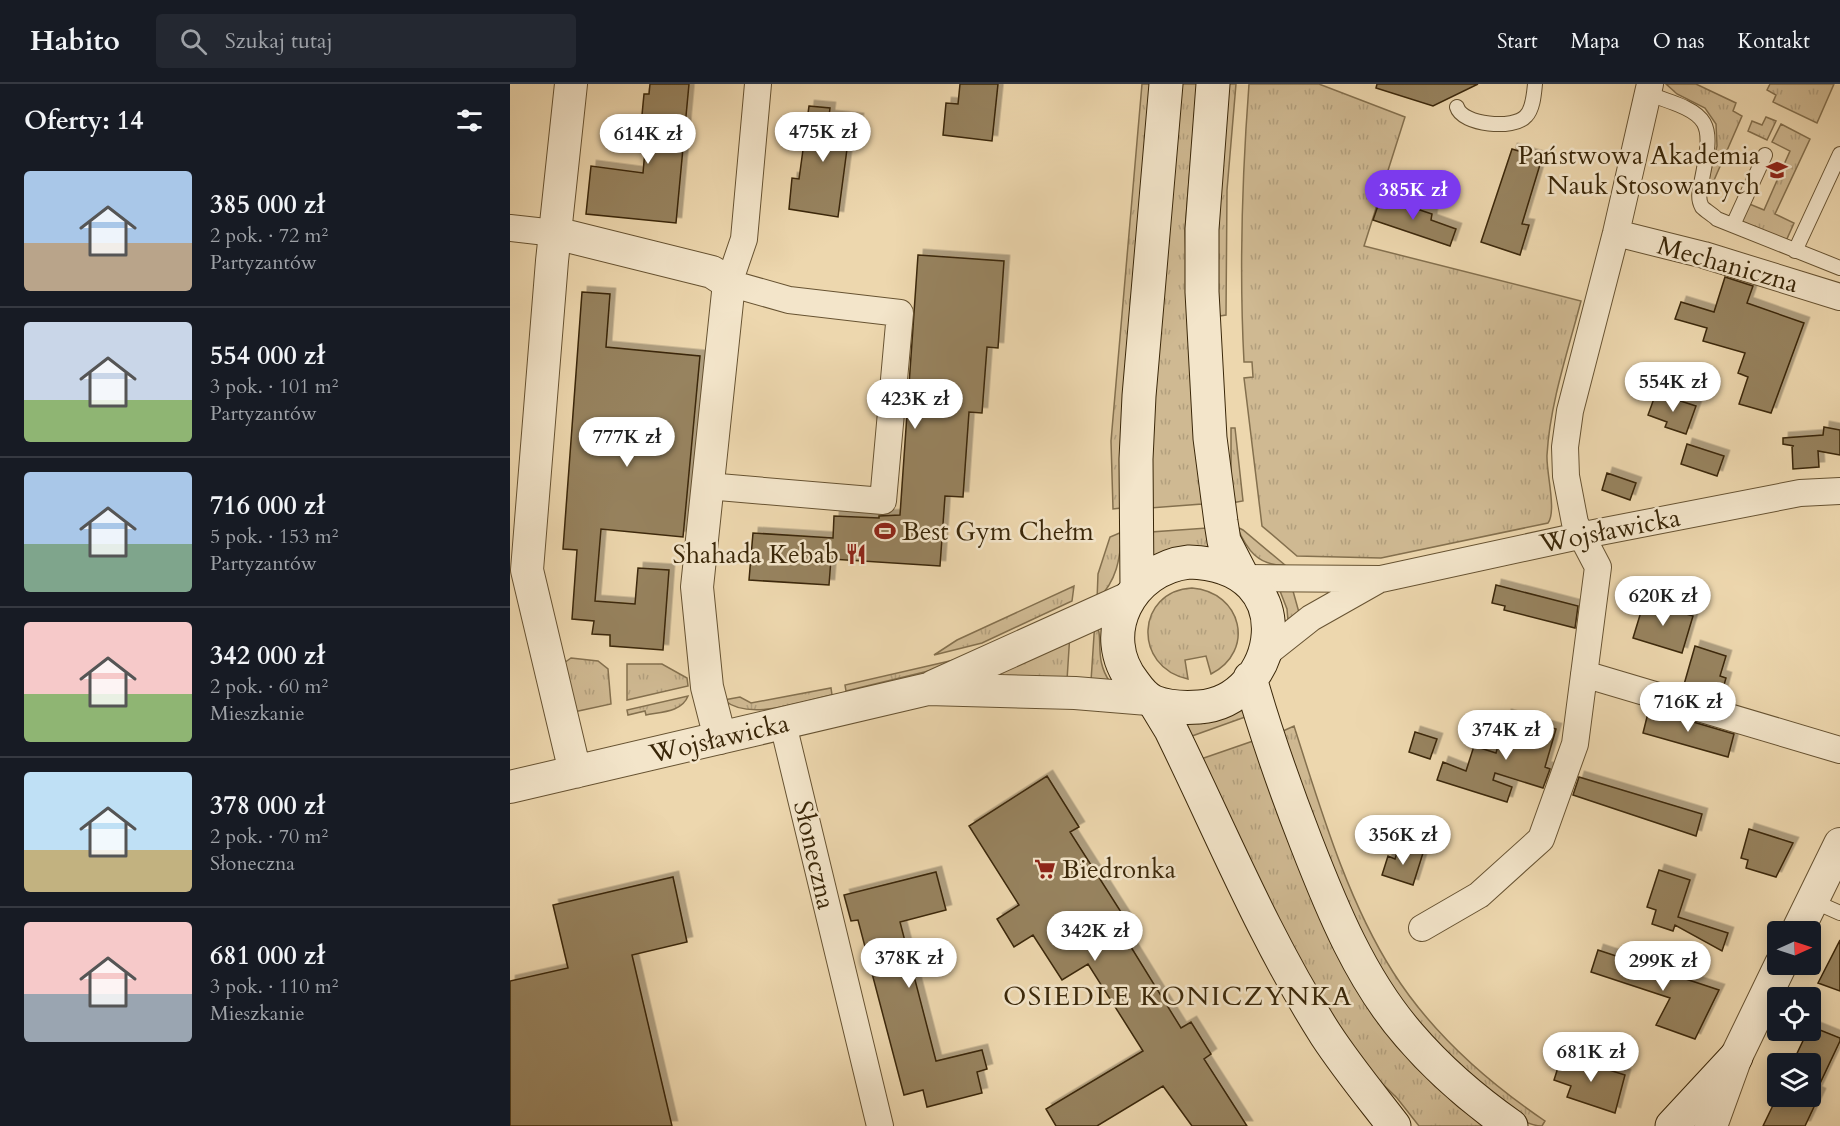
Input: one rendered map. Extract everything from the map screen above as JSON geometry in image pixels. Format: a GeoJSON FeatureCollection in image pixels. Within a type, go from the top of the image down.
{"type":"FeatureCollection","features":[{"type":"Feature","properties":{"kind":"main road"},"geometry":{"type":"LineString","coordinates":[[1133,592],[1139,396],[1166,84]]}},
{"type":"Feature","properties":{"kind":"main road"},"geometry":{"type":"LineString","coordinates":[[1151,700],[1188,707],[1211,705],[1232,697],[1257,667],[1268,631],[1267,609],[1259,593],[1244,576],[1224,541],[1204,372],[1202,229],[1213,84]]}},
{"type":"Feature","properties":{"kind":"main road"},"geometry":{"type":"LineString","coordinates":[[1244,576],[1208,563],[1181,563],[1155,571],[1133,592],[1122,615],[1120,653],[1129,678],[1151,700],[1171,730],[1257,912],[1315,1017],[1348,1066],[1394,1126]]}},
{"type":"Feature","properties":{"kind":"main road"},"geometry":{"type":"LineString","coordinates":[[1257,667],[1277,768],[1319,875],[1366,975],[1409,1035],[1461,1088],[1511,1126]]}},
{"type":"Feature","properties":{"kind":"main road"},"geometry":{"type":"LineString","coordinates":[[1672,1126],[1736,1057]]}},
{"type":"Feature","properties":{"kind":"street"},"geometry":{"type":"LineString","coordinates":[[570,84],[555,233],[527,570],[575,771]]}},
{"type":"Feature","properties":{"kind":"street"},"geometry":{"type":"LineString","coordinates":[[720,738],[707,687],[698,587],[729,283],[744,239],[758,84]]}},
{"type":"Feature","properties":{"kind":"street"},"geometry":{"type":"LineString","coordinates":[[1422,928],[1479,895],[1541,839],[1575,744],[1598,567],[1579,536],[1570,499],[1564,447],[1570,411],[1616,233],[1649,89]]}},
{"type":"Feature","properties":{"kind":"street"},"geometry":{"type":"LineString","coordinates":[[510,228],[555,233],[712,272],[729,283],[789,300],[900,313],[884,501],[707,486]]}},
{"type":"Feature","properties":{"kind":"street","name":"Mechaniczna"},"geometry":{"type":"LineString","coordinates":[[1616,233],[1704,255],[1840,297]]}},
{"type":"Feature","properties":{"kind":"street","name":"Wojsławicka"},"geometry":{"type":"LineString","coordinates":[[1244,576],[1381,579],[1579,536],[1800,493],[1840,490]]}},
{"type":"Feature","properties":{"kind":"street","name":"Wojsławicka"},"geometry":{"type":"LineString","coordinates":[[1257,667],[1311,618],[1381,579]]}},
{"type":"Feature","properties":{"kind":"street","name":"Wojsławicka"},"geometry":{"type":"LineString","coordinates":[[510,787],[928,689],[1133,592]]}},
{"type":"Feature","properties":{"kind":"street"},"geometry":{"type":"LineString","coordinates":[[1584,674],[1840,750]]}},
{"type":"Feature","properties":{"kind":"street","name":"Wojsławicka"},"geometry":{"type":"LineString","coordinates":[[928,689],[1075,693],[1151,700]]}},
{"type":"Feature","properties":{"kind":"street","name":"Słoneczna"},"geometry":{"type":"LineString","coordinates":[[783,724],[880,1126]]}},
{"type":"Feature","properties":{"kind":"street"},"geometry":{"type":"LineString","coordinates":[[1810,921],[1826,907],[1840,844]]}},
{"type":"Feature","properties":{"kind":"street"},"geometry":{"type":"LineString","coordinates":[[1711,1126],[1736,1057],[1776,975]]}},
{"type":"Feature","properties":{"kind":"street"},"geometry":{"type":"LineString","coordinates":[[1692,1126],[1736,1057]]}},
{"type":"Feature","properties":{"kind":"lane"},"geometry":{"type":"LineString","coordinates":[[1457,107],[1463,116],[1478,121],[1498,124],[1518,122],[1530,110],[1535,84]]}},
{"type":"Feature","properties":{"kind":"lane"},"geometry":{"type":"LineString","coordinates":[[1649,89],[1682,105],[1701,121],[1709,134],[1708,153],[1698,195],[1702,207],[1717,219],[1840,268]]}},
{"type":"Feature","properties":{"kind":"lane"},"geometry":{"type":"LineString","coordinates":[[1795,251],[1840,154]]}},
{"type":"Feature","properties":{"kind":"lane"},"geometry":{"type":"LineString","coordinates":[[1733,225],[1765,155]]}},
{"type":"Feature","properties":{"kind":"green space"},"geometry":{"type":"Polygon","coordinates":[[[1142,84],[1152,84],[1121,508],[1113,509],[1111,441],[1142,84]]]}},
{"type":"Feature","properties":{"kind":"green space"},"geometry":{"type":"Polygon","coordinates":[[[1178,84],[1197,84],[1185,230],[1189,340],[1202,504],[1150,508],[1149,464],[1178,84]]]}},
{"type":"Feature","properties":{"kind":"green space"},"geometry":{"type":"Polygon","coordinates":[[[1226,84],[1236,84],[1227,190],[1226,315],[1220,316],[1216,299],[1216,218],[1226,84]]]}},
{"type":"Feature","properties":{"kind":"green space"},"geometry":{"type":"Polygon","coordinates":[[[1249,84],[1319,84],[1405,117],[1364,246],[1581,301],[1560,377],[1549,436],[1547,462],[1552,510],[1548,523],[1381,558],[1297,556],[1262,526],[1244,378],[1253,377],[1252,362],[1244,362],[1242,327],[1242,223],[1249,84]]]}},
{"type":"Feature","properties":{"kind":"green space"},"geometry":{"type":"Polygon","coordinates":[[[1666,84],[1696,84],[1736,103],[1733,111],[1742,116],[1708,194],[1706,190],[1717,146],[1716,124],[1705,108],[1677,94],[1666,84]]]}},
{"type":"Feature","properties":{"kind":"green space"},"geometry":{"type":"Polygon","coordinates":[[[1770,84],[1834,84],[1817,123],[1773,102],[1776,95],[1767,90],[1770,84]]]}},
{"type":"Feature","properties":{"kind":"green space"},"geometry":{"type":"Polygon","coordinates":[[[1766,117],[1776,121],[1767,140],[1748,131],[1752,121],[1762,125],[1766,117]]]}},
{"type":"Feature","properties":{"kind":"green space"},"geometry":{"type":"Polygon","coordinates":[[[1781,124],[1810,139],[1775,214],[1794,223],[1786,241],[1738,220],[1747,203],[1764,210],[1790,151],[1772,142],[1781,124]]]}},
{"type":"Feature","properties":{"kind":"green space"},"geometry":{"type":"Polygon","coordinates":[[[1231,428],[1235,428],[1243,501],[1231,503],[1231,428]]]}},
{"type":"Feature","properties":{"kind":"green space"},"geometry":{"type":"Polygon","coordinates":[[[1237,527],[1285,565],[1268,563],[1255,555],[1245,543],[1237,527]]]}},
{"type":"Feature","properties":{"kind":"green space"},"geometry":{"type":"Polygon","coordinates":[[[1207,528],[1211,553],[1152,558],[1151,532],[1207,528]]]}},
{"type":"Feature","properties":{"kind":"green space"},"geometry":{"type":"Polygon","coordinates":[[[1122,532],[1116,569],[1109,585],[1097,600],[1098,574],[1110,537],[1122,532]]]}},
{"type":"Feature","properties":{"kind":"green space"},"geometry":{"type":"Polygon","coordinates":[[[1074,586],[1072,601],[982,643],[934,655],[957,640],[1074,586]]]}},
{"type":"Feature","properties":{"kind":"green space"},"geometry":{"type":"Polygon","coordinates":[[[1192,588],[1209,592],[1222,600],[1232,611],[1237,624],[1238,638],[1234,651],[1225,664],[1211,674],[1206,656],[1185,660],[1188,679],[1170,672],[1157,660],[1150,646],[1148,630],[1151,615],[1160,602],[1173,592],[1192,588]]]}},
{"type":"Feature","properties":{"kind":"green space"},"geometry":{"type":"Polygon","coordinates":[[[1280,591],[1293,591],[1300,616],[1288,621],[1287,609],[1280,591]]]}},
{"type":"Feature","properties":{"kind":"green space"},"geometry":{"type":"Polygon","coordinates":[[[1095,620],[1099,634],[1100,657],[1110,682],[1091,681],[1095,620]]]}},
{"type":"Feature","properties":{"kind":"green space"},"geometry":{"type":"Polygon","coordinates":[[[1070,633],[1067,680],[984,675],[1070,633]]]}},
{"type":"Feature","properties":{"kind":"green space"},"geometry":{"type":"Polygon","coordinates":[[[967,657],[945,667],[846,691],[845,685],[967,657]]]}},
{"type":"Feature","properties":{"kind":"green space"},"geometry":{"type":"Polygon","coordinates":[[[571,658],[598,661],[608,669],[611,704],[569,713],[564,663],[571,658]]]}},
{"type":"Feature","properties":{"kind":"green space"},"geometry":{"type":"Polygon","coordinates":[[[627,664],[662,664],[687,678],[688,686],[627,700],[627,664]]]}},
{"type":"Feature","properties":{"kind":"green space"},"geometry":{"type":"Polygon","coordinates":[[[831,688],[832,695],[761,710],[735,706],[724,700],[740,697],[751,703],[831,688]]]}},
{"type":"Feature","properties":{"kind":"green space"},"geometry":{"type":"Polygon","coordinates":[[[688,696],[681,705],[670,710],[646,715],[645,711],[628,715],[627,710],[688,696]]]}},
{"type":"Feature","properties":{"kind":"green space"},"geometry":{"type":"Polygon","coordinates":[[[1245,704],[1248,716],[1192,736],[1182,715],[1245,704]]]}},
{"type":"Feature","properties":{"kind":"green space"},"geometry":{"type":"Polygon","coordinates":[[[1294,726],[1348,884],[1393,972],[1424,1015],[1442,1035],[1481,1072],[1545,1121],[1542,1126],[1526,1122],[1518,1117],[1469,1075],[1417,1023],[1385,980],[1354,923],[1316,826],[1283,731],[1294,726]]]}},
{"type":"Feature","properties":{"kind":"green space"},"geometry":{"type":"Polygon","coordinates":[[[1256,740],[1415,1065],[1453,1102],[1483,1126],[1419,1126],[1397,1098],[1360,1062],[1346,1043],[1263,894],[1201,759],[1256,740]]]}},
{"type":"Feature","properties":{"kind":"building"},"geometry":{"type":"Polygon","coordinates":[[[650,84],[689,84],[676,223],[586,214],[591,166],[643,173],[648,116],[642,115],[644,94],[649,94],[650,84]]]}},
{"type":"Feature","properties":{"kind":"building"},"geometry":{"type":"Polygon","coordinates":[[[960,84],[998,84],[992,141],[943,135],[946,103],[958,104],[960,84]]]}},
{"type":"Feature","properties":{"kind":"building"},"geometry":{"type":"Polygon","coordinates":[[[1377,84],[1478,84],[1433,106],[1376,88],[1377,84]]]}},
{"type":"Feature","properties":{"kind":"building"},"geometry":{"type":"Polygon","coordinates":[[[809,106],[830,108],[829,116],[858,119],[853,150],[847,149],[838,217],[789,209],[792,178],[799,179],[809,106]]]}},
{"type":"Feature","properties":{"kind":"building"},"geometry":{"type":"Polygon","coordinates":[[[1512,149],[1542,158],[1522,224],[1529,225],[1520,255],[1481,242],[1512,149]]]}},
{"type":"Feature","properties":{"kind":"building"},"geometry":{"type":"Polygon","coordinates":[[[1381,197],[1432,214],[1431,220],[1456,229],[1450,246],[1373,220],[1381,197]]]}},
{"type":"Feature","properties":{"kind":"building"},"geometry":{"type":"Polygon","coordinates":[[[918,255],[1004,261],[998,348],[987,347],[982,413],[969,412],[963,497],[945,496],[940,566],[831,559],[829,585],[749,580],[753,533],[833,538],[834,516],[879,518],[879,516],[900,515],[918,255]]]}},
{"type":"Feature","properties":{"kind":"building"},"geometry":{"type":"Polygon","coordinates":[[[1725,277],[1753,286],[1747,303],[1804,323],[1771,413],[1739,404],[1748,377],[1738,373],[1745,353],[1703,341],[1707,328],[1675,319],[1681,302],[1714,312],[1725,277]]]}},
{"type":"Feature","properties":{"kind":"building"},"geometry":{"type":"Polygon","coordinates":[[[582,292],[610,294],[606,347],[700,356],[683,537],[601,529],[595,601],[635,604],[638,568],[669,570],[663,650],[610,646],[610,635],[592,634],[594,621],[572,619],[577,550],[563,549],[582,292]]]}},
{"type":"Feature","properties":{"kind":"building"},"geometry":{"type":"Polygon","coordinates":[[[1656,393],[1696,406],[1686,434],[1665,427],[1667,422],[1648,415],[1656,393]]]}},
{"type":"Feature","properties":{"kind":"building"},"geometry":{"type":"Polygon","coordinates":[[[1824,427],[1840,430],[1840,455],[1818,451],[1819,467],[1793,469],[1792,446],[1794,446],[1783,444],[1783,438],[1823,435],[1824,427]]]}},
{"type":"Feature","properties":{"kind":"building"},"geometry":{"type":"Polygon","coordinates":[[[1687,444],[1724,456],[1717,476],[1681,464],[1687,444]]]}},
{"type":"Feature","properties":{"kind":"building"},"geometry":{"type":"Polygon","coordinates":[[[1607,473],[1636,483],[1630,500],[1602,490],[1607,473]]]}},
{"type":"Feature","properties":{"kind":"building"},"geometry":{"type":"Polygon","coordinates":[[[1496,585],[1578,606],[1575,628],[1504,610],[1505,606],[1492,603],[1496,585]]]}},
{"type":"Feature","properties":{"kind":"building"},"geometry":{"type":"Polygon","coordinates":[[[1644,602],[1693,616],[1682,653],[1633,638],[1644,602]]]}},
{"type":"Feature","properties":{"kind":"building"},"geometry":{"type":"Polygon","coordinates":[[[1695,646],[1726,656],[1720,676],[1726,678],[1720,699],[1683,688],[1695,646]]]}},
{"type":"Feature","properties":{"kind":"building"},"geometry":{"type":"Polygon","coordinates":[[[1649,709],[1734,734],[1728,757],[1643,733],[1649,709]]]}},
{"type":"Feature","properties":{"kind":"building"},"geometry":{"type":"Polygon","coordinates":[[[1506,715],[1556,729],[1545,767],[1550,769],[1543,788],[1495,773],[1493,780],[1512,787],[1507,802],[1437,780],[1443,762],[1466,771],[1474,746],[1496,753],[1506,715]]]}},
{"type":"Feature","properties":{"kind":"building"},"geometry":{"type":"Polygon","coordinates":[[[1415,732],[1437,739],[1430,759],[1409,752],[1415,732]]]}},
{"type":"Feature","properties":{"kind":"building"},"geometry":{"type":"Polygon","coordinates":[[[1047,776],[1079,827],[1070,832],[1135,934],[1126,939],[1181,1028],[1191,1022],[1211,1054],[1204,1059],[1247,1126],[1192,1126],[1163,1086],[1097,1126],[1056,1126],[1046,1109],[1143,1051],[1088,964],[1062,980],[1033,935],[1014,947],[997,919],[1019,905],[969,826],[1047,776]]]}},
{"type":"Feature","properties":{"kind":"building"},"geometry":{"type":"Polygon","coordinates":[[[1579,777],[1702,814],[1696,836],[1573,795],[1579,777]]]}},
{"type":"Feature","properties":{"kind":"building"},"geometry":{"type":"Polygon","coordinates":[[[1749,829],[1793,843],[1776,877],[1746,868],[1748,860],[1741,858],[1749,829]]]}},
{"type":"Feature","properties":{"kind":"building"},"geometry":{"type":"Polygon","coordinates":[[[1399,846],[1423,853],[1413,885],[1382,875],[1388,856],[1395,859],[1399,846]]]}},
{"type":"Feature","properties":{"kind":"building"},"geometry":{"type":"Polygon","coordinates":[[[1659,870],[1690,880],[1678,917],[1728,933],[1722,951],[1675,925],[1673,931],[1652,924],[1656,910],[1647,907],[1659,870]]]}},
{"type":"Feature","properties":{"kind":"building"},"geometry":{"type":"Polygon","coordinates":[[[936,872],[946,910],[900,922],[936,1061],[982,1050],[987,1069],[977,1072],[982,1093],[927,1107],[923,1090],[904,1095],[858,920],[851,921],[844,895],[936,872]]]}},
{"type":"Feature","properties":{"kind":"building"},"geometry":{"type":"Polygon","coordinates":[[[673,877],[687,942],[632,955],[672,1126],[510,1126],[510,981],[568,968],[553,905],[673,877]]]}},
{"type":"Feature","properties":{"kind":"building"},"geometry":{"type":"Polygon","coordinates":[[[1840,940],[1840,991],[1818,983],[1840,940]]]}},
{"type":"Feature","properties":{"kind":"building"},"geometry":{"type":"Polygon","coordinates":[[[1598,950],[1719,990],[1695,1039],[1656,1025],[1670,998],[1591,972],[1598,950]]]}},
{"type":"Feature","properties":{"kind":"building"},"geometry":{"type":"Polygon","coordinates":[[[1821,1030],[1840,1038],[1821,1081],[1821,1053],[1797,1053],[1803,1041],[1821,1041],[1821,1030]]]}},
{"type":"Feature","properties":{"kind":"building"},"geometry":{"type":"Polygon","coordinates":[[[1562,1055],[1625,1075],[1615,1113],[1567,1097],[1571,1086],[1554,1080],[1562,1055]]]}},
{"type":"Feature","properties":{"kind":"building"},"geometry":{"type":"Polygon","coordinates":[[[1772,1107],[1814,1107],[1805,1126],[1763,1126],[1772,1107]]]}},
{"type":"Feature","properties":{"kind":"place","name":"Państwowa Akademia Nauk Stosowanych"},"geometry":{"type":"Point","coordinates":[1777,170]}},
{"type":"Feature","properties":{"kind":"place","name":"Best Gym Chełm"},"geometry":{"type":"Point","coordinates":[885,531]}},
{"type":"Feature","properties":{"kind":"place","name":"Shahada Kebab"},"geometry":{"type":"Point","coordinates":[856,554]}},
{"type":"Feature","properties":{"kind":"place","name":"Biedronka"},"geometry":{"type":"Point","coordinates":[1045,869]}},
{"type":"Feature","properties":{"kind":"district","name":"OSIEDLE KONICZYNKA"},"geometry":{"type":"Point","coordinates":[1178,996]}}]}
